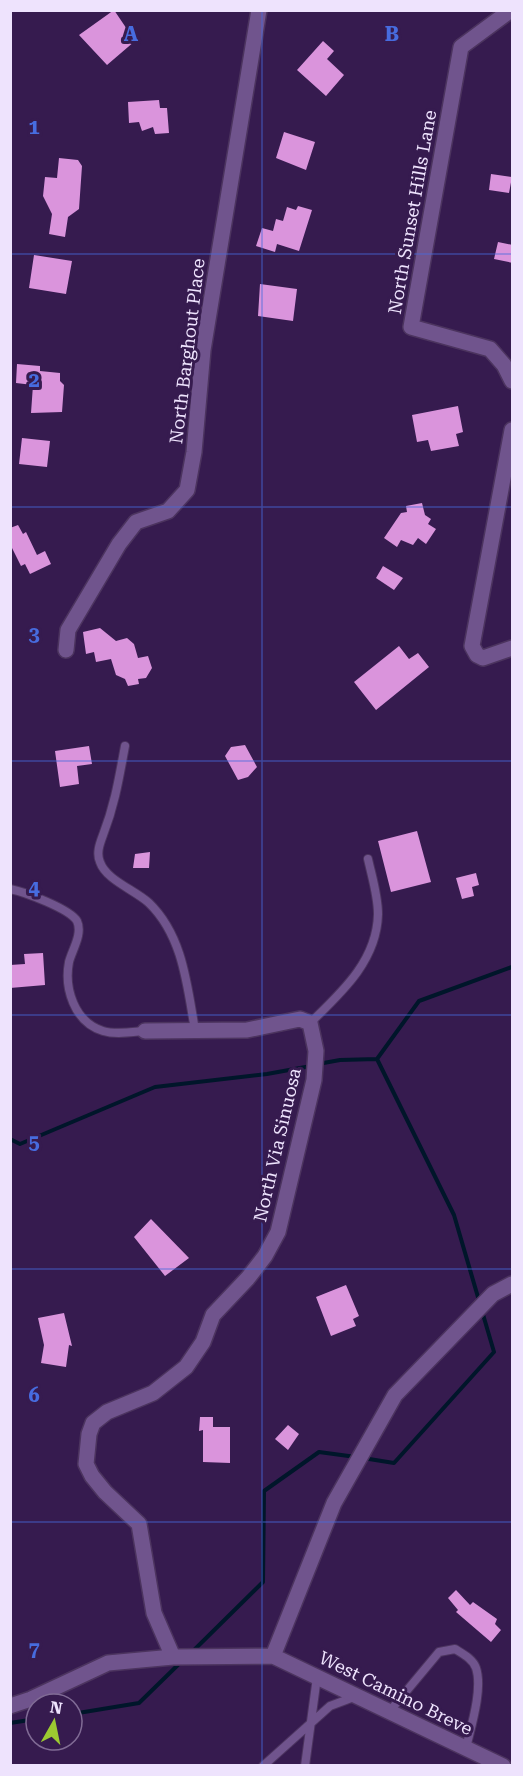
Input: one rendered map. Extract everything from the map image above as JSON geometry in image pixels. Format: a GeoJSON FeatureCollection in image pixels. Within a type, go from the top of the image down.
{"type":"FeatureCollection","features":[{"type":"Feature","properties":{"kind":"street","name":"North Barghout Place"},"geometry":{"type":"LineString","coordinates":[[66,650],[68,630],[130,529],[136,522],[168,511],[187,490],[194,452],[204,343],[259,10]]}},
{"type":"Feature","properties":{"kind":"street","name":"North Sunset Hills Lane"},"geometry":{"type":"LineString","coordinates":[[511,10],[461,47],[411,327],[490,349],[504,365],[513,381]]}},
{"type":"Feature","properties":{"kind":"street"},"geometry":{"type":"LineString","coordinates":[[513,430],[472,646],[477,655],[483,658],[513,648]]}},
{"type":"Feature","properties":{"kind":"street"},"geometry":{"type":"LineString","coordinates":[[145,1030],[247,1030],[300,1019],[310,1023]]}},
{"type":"Feature","properties":{"kind":"street","name":"North Via Sinuosa"},"geometry":{"type":"LineString","coordinates":[[173,1657],[154,1613],[139,1524],[105,1492],[92,1476],[86,1464],[89,1434],[93,1424],[107,1412],[153,1394],[186,1367],[203,1342],[213,1315],[248,1278],[278,1232],[315,1080],[316,1051],[310,1023]]}},
{"type":"Feature","properties":{"kind":"street"},"geometry":{"type":"LineString","coordinates":[[10,1706],[31,1699],[108,1663],[173,1657],[273,1656],[334,1503],[395,1395],[493,1294],[513,1284]]}},
{"type":"Feature","properties":{"kind":"street","name":"West Camino Breve"},"geometry":{"type":"LineString","coordinates":[[273,1656],[503,1766]]}},
{"type":"Feature","properties":{"kind":"lane"},"geometry":{"type":"LineString","coordinates":[[124,746],[117,795],[98,851],[100,863],[109,873],[147,901],[171,930],[187,984],[195,1030]]}},
{"type":"Feature","properties":{"kind":"lane"},"geometry":{"type":"LineString","coordinates":[[310,1023],[354,979],[370,949],[378,916],[368,859]]}},
{"type":"Feature","properties":{"kind":"lane"},"geometry":{"type":"LineString","coordinates":[[10,889],[64,910],[76,921],[78,929],[69,961],[68,981],[75,1008],[82,1016],[102,1030],[145,1030]]}},
{"type":"Feature","properties":{"kind":"lane"},"geometry":{"type":"LineString","coordinates":[[389,1712],[439,1652],[455,1649],[469,1658],[476,1666],[475,1714],[466,1748]]}},
{"type":"Feature","properties":{"kind":"lane"},"geometry":{"type":"LineString","coordinates":[[305,1766],[317,1677]]}},
{"type":"Feature","properties":{"kind":"lane"},"geometry":{"type":"LineString","coordinates":[[263,1766],[330,1706],[358,1696]]}},
{"type":"Feature","properties":{"kind":"building"},"geometry":{"type":"Polygon","coordinates":[[[114,10],[135,41],[107,65],[79,35],[114,10]]]}},
{"type":"Feature","properties":{"kind":"building"},"geometry":{"type":"Polygon","coordinates":[[[323,41],[334,51],[327,59],[344,75],[326,96],[297,70],[323,41]]]}},
{"type":"Feature","properties":{"kind":"building"},"geometry":{"type":"Polygon","coordinates":[[[159,100],[160,108],[167,108],[169,133],[155,134],[153,127],[142,131],[139,122],[129,123],[128,102],[159,100]]]}},
{"type":"Feature","properties":{"kind":"building"},"geometry":{"type":"Polygon","coordinates":[[[284,132],[315,142],[306,170],[276,158],[284,132]]]}},
{"type":"Feature","properties":{"kind":"building"},"geometry":{"type":"Polygon","coordinates":[[[59,158],[78,160],[82,166],[79,209],[68,217],[65,237],[49,234],[52,214],[43,196],[45,177],[57,178],[59,158]]]}},
{"type":"Feature","properties":{"kind":"building"},"geometry":{"type":"Polygon","coordinates":[[[491,174],[512,177],[509,193],[489,190],[491,174]]]}},
{"type":"Feature","properties":{"kind":"building"},"geometry":{"type":"Polygon","coordinates":[[[298,206],[312,210],[299,251],[277,244],[275,252],[256,246],[262,228],[273,231],[276,219],[283,221],[287,207],[296,210],[298,206]]]}},
{"type":"Feature","properties":{"kind":"building"},"geometry":{"type":"Polygon","coordinates":[[[498,242],[513,245],[513,263],[494,259],[498,242]]]}},
{"type":"Feature","properties":{"kind":"building"},"geometry":{"type":"Polygon","coordinates":[[[34,255],[72,261],[66,294],[29,288],[34,255]]]}},
{"type":"Feature","properties":{"kind":"building"},"geometry":{"type":"Polygon","coordinates":[[[260,284],[297,289],[293,321],[258,316],[260,284]]]}},
{"type":"Feature","properties":{"kind":"building"},"geometry":{"type":"Polygon","coordinates":[[[17,364],[40,366],[40,371],[60,373],[60,381],[64,385],[62,412],[31,413],[33,385],[16,383],[17,364]]]}},
{"type":"Feature","properties":{"kind":"building"},"geometry":{"type":"Polygon","coordinates":[[[458,406],[463,432],[456,434],[459,446],[431,451],[428,440],[417,442],[412,415],[458,406]]]}},
{"type":"Feature","properties":{"kind":"building"},"geometry":{"type":"Polygon","coordinates":[[[22,438],[50,441],[47,467],[19,464],[22,438]]]}},
{"type":"Feature","properties":{"kind":"building"},"geometry":{"type":"Polygon","coordinates":[[[422,503],[425,515],[431,519],[428,524],[436,529],[426,544],[418,538],[413,545],[401,540],[397,547],[384,538],[401,513],[407,512],[406,506],[422,503]]]}},
{"type":"Feature","properties":{"kind":"building"},"geometry":{"type":"Polygon","coordinates":[[[18,525],[23,534],[26,532],[37,555],[45,551],[51,564],[30,574],[25,564],[21,566],[10,544],[10,528],[18,525]]]}},
{"type":"Feature","properties":{"kind":"building"},"geometry":{"type":"Polygon","coordinates":[[[383,566],[403,578],[394,590],[376,578],[383,566]]]}},
{"type":"Feature","properties":{"kind":"building"},"geometry":{"type":"Polygon","coordinates":[[[100,628],[116,641],[127,638],[134,644],[138,658],[148,656],[152,668],[146,678],[138,679],[139,684],[128,686],[125,679],[116,675],[111,659],[96,662],[94,652],[86,654],[83,632],[100,628]]]}},
{"type":"Feature","properties":{"kind":"building"},"geometry":{"type":"Polygon","coordinates":[[[399,646],[409,659],[418,653],[429,667],[376,710],[354,682],[399,646]]]}},
{"type":"Feature","properties":{"kind":"building"},"geometry":{"type":"Polygon","coordinates":[[[245,745],[257,767],[248,777],[238,780],[225,756],[231,747],[245,745]]]}},
{"type":"Feature","properties":{"kind":"building"},"geometry":{"type":"Polygon","coordinates":[[[89,746],[92,764],[77,766],[79,784],[60,787],[55,751],[89,746]]]}},
{"type":"Feature","properties":{"kind":"building"},"geometry":{"type":"Polygon","coordinates":[[[417,831],[431,882],[391,892],[378,841],[417,831]]]}},
{"type":"Feature","properties":{"kind":"building"},"geometry":{"type":"Polygon","coordinates":[[[150,852],[149,868],[133,868],[135,854],[150,852]]]}},
{"type":"Feature","properties":{"kind":"building"},"geometry":{"type":"Polygon","coordinates":[[[476,873],[479,885],[472,887],[474,896],[462,899],[456,878],[476,873]]]}},
{"type":"Feature","properties":{"kind":"building"},"geometry":{"type":"Polygon","coordinates":[[[43,953],[45,985],[10,988],[10,965],[25,964],[24,954],[43,953]]]}},
{"type":"Feature","properties":{"kind":"building"},"geometry":{"type":"Polygon","coordinates":[[[151,1219],[189,1258],[165,1276],[134,1237],[151,1219]]]}},
{"type":"Feature","properties":{"kind":"building"},"geometry":{"type":"Polygon","coordinates":[[[346,1285],[359,1316],[353,1319],[356,1326],[331,1336],[316,1297],[346,1285]]]}},
{"type":"Feature","properties":{"kind":"building"},"geometry":{"type":"Polygon","coordinates":[[[64,1313],[72,1346],[69,1345],[66,1367],[41,1363],[44,1345],[38,1318],[64,1313]]]}},
{"type":"Feature","properties":{"kind":"building"},"geometry":{"type":"Polygon","coordinates":[[[200,1417],[213,1417],[213,1427],[230,1427],[230,1463],[203,1462],[203,1430],[199,1431],[200,1417]]]}},
{"type":"Feature","properties":{"kind":"building"},"geometry":{"type":"Polygon","coordinates":[[[288,1425],[299,1434],[288,1450],[275,1439],[288,1425]]]}},
{"type":"Feature","properties":{"kind":"building"},"geometry":{"type":"Polygon","coordinates":[[[456,1590],[470,1605],[473,1602],[497,1619],[495,1624],[501,1630],[491,1642],[456,1612],[458,1610],[448,1598],[456,1590]]]}},
{"type":"Feature","properties":{"kind":"waterway"},"geometry":{"type":"LineString","coordinates":[[318,1064],[340,1060],[377,1059],[419,1001],[512,967]]}},
{"type":"Feature","properties":{"kind":"waterway"},"geometry":{"type":"LineString","coordinates":[[377,1059],[454,1215],[480,1304]]}},
{"type":"Feature","properties":{"kind":"waterway"},"geometry":{"type":"LineString","coordinates":[[10,1139],[20,1144],[155,1087],[267,1074],[311,1066]]}},
{"type":"Feature","properties":{"kind":"waterway"},"geometry":{"type":"LineString","coordinates":[[363,1458],[394,1463],[494,1352],[482,1311]]}},
{"type":"Feature","properties":{"kind":"waterway"},"geometry":{"type":"LineString","coordinates":[[192,1652],[263,1582],[264,1491],[319,1452],[356,1457]]}},
{"type":"Feature","properties":{"kind":"waterway"},"geometry":{"type":"LineString","coordinates":[[84,1712],[139,1703],[182,1661]]}},
{"type":"Feature","properties":{"kind":"waterway"},"geometry":{"type":"LineString","coordinates":[[10,1723],[24,1721]]}}]}
